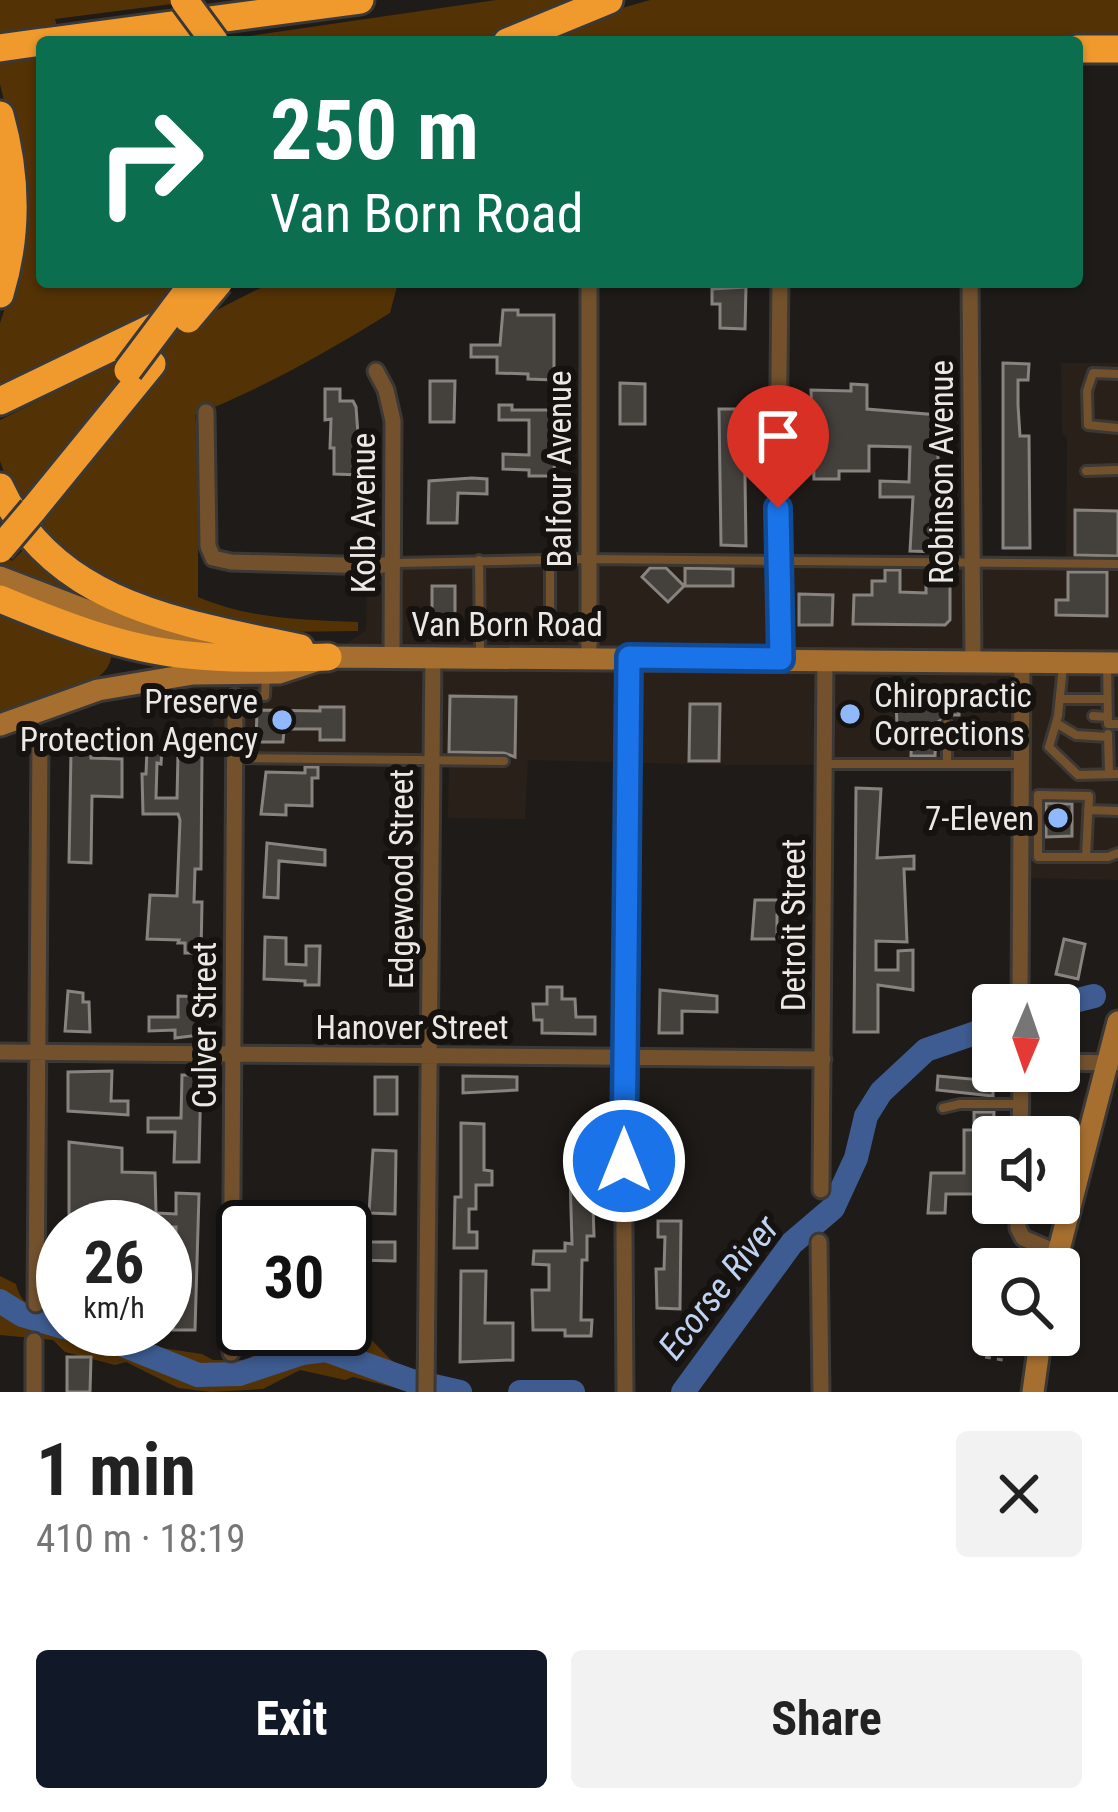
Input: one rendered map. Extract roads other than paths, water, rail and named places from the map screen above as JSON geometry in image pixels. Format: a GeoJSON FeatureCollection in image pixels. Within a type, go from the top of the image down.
{"type":"FeatureCollection","features":[{"type":"Feature","properties":{"kind":"highway"},"geometry":{"type":"LineString","coordinates":[[184,0],[211,36]]}},
{"type":"Feature","properties":{"kind":"highway"},"geometry":{"type":"LineString","coordinates":[[89,36],[360,0]]}},
{"type":"Feature","properties":{"kind":"highway"},"geometry":{"type":"LineString","coordinates":[[522,36],[609,0]]}},
{"type":"Feature","properties":{"kind":"highway"},"geometry":{"type":"LineString","coordinates":[[2,48],[36,43]]}},
{"type":"Feature","properties":{"kind":"highway"},"geometry":{"type":"LineString","coordinates":[[1083,49],[1118,49]]}},
{"type":"Feature","properties":{"kind":"highway"},"geometry":{"type":"LineString","coordinates":[[0,115],[14,206],[11,250],[0,293]]}},
{"type":"Feature","properties":{"kind":"highway"},"geometry":{"type":"LineString","coordinates":[[54,482],[190,288]]}},
{"type":"Feature","properties":{"kind":"highway"},"geometry":{"type":"LineString","coordinates":[[0,549],[214,288]]}},
{"type":"Feature","properties":{"kind":"highway"},"geometry":{"type":"LineString","coordinates":[[6,399],[229,288]]}},
{"type":"Feature","properties":{"kind":"highway"},"geometry":{"type":"LineString","coordinates":[[0,487],[28,536],[81,582],[116,600],[172,618],[300,648]]}},
{"type":"Feature","properties":{"kind":"highway"},"geometry":{"type":"LineString","coordinates":[[0,599],[184,655],[328,657]]}},
{"type":"Feature","properties":{"kind":"main road","name":"Van Born Road"},"geometry":{"type":"LineString","coordinates":[[0,577],[119,633],[300,648],[328,657],[1113,663]]}},
{"type":"Feature","properties":{"kind":"main road"},"geometry":{"type":"LineString","coordinates":[[98,690],[113,676],[119,633]]}},
{"type":"Feature","properties":{"kind":"main road","name":"Van Born Road"},"geometry":{"type":"LineString","coordinates":[[0,725],[98,690],[193,674],[279,673],[328,657]]}},
{"type":"Feature","properties":{"kind":"main road"},"geometry":{"type":"LineString","coordinates":[[1060,1248],[1113,1063],[1118,1022]]}},
{"type":"Feature","properties":{"kind":"main road"},"geometry":{"type":"LineString","coordinates":[[1033,1392],[1037,1356]]}},
{"type":"Feature","properties":{"kind":"street","name":"Balfour Avenue"},"geometry":{"type":"LineString","coordinates":[[589,288],[589,657]]}},
{"type":"Feature","properties":{"kind":"street"},"geometry":{"type":"LineString","coordinates":[[780,288],[781,659]]}},
{"type":"Feature","properties":{"kind":"street","name":"Robinson Avenue"},"geometry":{"type":"LineString","coordinates":[[970,288],[973,661]]}},
{"type":"Feature","properties":{"kind":"street","name":"Kolb Avenue"},"geometry":{"type":"LineString","coordinates":[[376,371],[393,421],[392,657]]}},
{"type":"Feature","properties":{"kind":"street"},"geometry":{"type":"LineString","coordinates":[[206,412],[208,546],[213,557],[231,562],[394,563]]}},
{"type":"Feature","properties":{"kind":"street","name":"Edgewood Street"},"geometry":{"type":"LineString","coordinates":[[426,1392],[433,655]]}},
{"type":"Feature","properties":{"kind":"street"},"geometry":{"type":"LineString","coordinates":[[625,1388],[629,657]]}},
{"type":"Feature","properties":{"kind":"street","name":"Detroit Street"},"geometry":{"type":"LineString","coordinates":[[821,1190],[825,659]]}},
{"type":"Feature","properties":{"kind":"street"},"geometry":{"type":"LineString","coordinates":[[1020,984],[1022,661]]}},
{"type":"Feature","properties":{"kind":"street","name":"Culver Street"},"geometry":{"type":"LineString","coordinates":[[233,1200],[235,697]]}},
{"type":"Feature","properties":{"kind":"street"},"geometry":{"type":"LineString","coordinates":[[37,1200],[40,737]]}},
{"type":"Feature","properties":{"kind":"street","name":"Hanover Street"},"geometry":{"type":"LineString","coordinates":[[0,1052],[823,1059]]}},
{"type":"Feature","properties":{"kind":"street"},"geometry":{"type":"LineString","coordinates":[[1080,1062],[1113,1063]]}},
{"type":"Feature","properties":{"kind":"street"},"geometry":{"type":"LineString","coordinates":[[1021,1116],[1023,1092]]}},
{"type":"Feature","properties":{"kind":"street"},"geometry":{"type":"LineString","coordinates":[[1018,1224],[1023,1238],[1037,1248]]}},
{"type":"Feature","properties":{"kind":"street"},"geometry":{"type":"LineString","coordinates":[[819,1242],[821,1392]]}},
{"type":"Feature","properties":{"kind":"street"},"geometry":{"type":"LineString","coordinates":[[34,1341],[34,1392]]}},
{"type":"Feature","properties":{"kind":"lane"},"geometry":{"type":"LineString","coordinates":[[1118,374],[1093,374],[1087,391],[1088,425],[1118,428]]}},
{"type":"Feature","properties":{"kind":"lane"},"geometry":{"type":"LineString","coordinates":[[1086,471],[1118,470]]}},
{"type":"Feature","properties":{"kind":"lane"},"geometry":{"type":"LineString","coordinates":[[394,563],[589,559],[1118,564]]}},
{"type":"Feature","properties":{"kind":"lane"},"geometry":{"type":"LineString","coordinates":[[478,560],[480,656]]}},
{"type":"Feature","properties":{"kind":"lane"},"geometry":{"type":"LineString","coordinates":[[550,560],[550,613]]}},
{"type":"Feature","properties":{"kind":"lane"},"geometry":{"type":"LineString","coordinates":[[1064,662],[1049,747],[1078,776],[1113,774],[1108,737],[1113,663]]}},
{"type":"Feature","properties":{"kind":"lane"},"geometry":{"type":"LineString","coordinates":[[235,697],[265,696],[266,673]]}},
{"type":"Feature","properties":{"kind":"lane"},"geometry":{"type":"LineString","coordinates":[[1060,699],[1108,699]]}},
{"type":"Feature","properties":{"kind":"lane"},"geometry":{"type":"LineString","coordinates":[[1057,719],[1074,716]]}},
{"type":"Feature","properties":{"kind":"lane"},"geometry":{"type":"LineString","coordinates":[[1093,716],[1111,722]]}},
{"type":"Feature","properties":{"kind":"lane"},"geometry":{"type":"LineString","coordinates":[[1057,719],[1076,735],[1108,737]]}},
{"type":"Feature","properties":{"kind":"lane"},"geometry":{"type":"LineString","coordinates":[[946,764],[947,724]]}},
{"type":"Feature","properties":{"kind":"lane"},"geometry":{"type":"LineString","coordinates":[[235,758],[505,761]]}},
{"type":"Feature","properties":{"kind":"lane"},"geometry":{"type":"LineString","coordinates":[[823,764],[1021,764]]}},
{"type":"Feature","properties":{"kind":"lane"},"geometry":{"type":"LineString","coordinates":[[1086,857],[1089,796],[1038,795],[1038,857],[1086,857],[1118,854]]}},
{"type":"Feature","properties":{"kind":"lane"},"geometry":{"type":"LineString","coordinates":[[1088,810],[1118,811]]}},
{"type":"Feature","properties":{"kind":"lane"},"geometry":{"type":"LineString","coordinates":[[943,1108],[1021,1105]]}},
{"type":"Feature","properties":{"kind":"waterway","name":"Ecorse River"},"geometry":{"type":"LineString","coordinates":[[1080,1000],[1094,996]]}},
{"type":"Feature","properties":{"kind":"waterway","name":"Ecorse River"},"geometry":{"type":"LineString","coordinates":[[683,1392],[792,1243],[833,1208],[856,1158],[866,1116],[881,1092],[926,1050],[972,1034]]}},
{"type":"Feature","properties":{"kind":"waterway","name":"Ecorse River"},"geometry":{"type":"LineString","coordinates":[[0,1301],[36,1319]]}},
{"type":"Feature","properties":{"kind":"waterway","name":"Ecorse River"},"geometry":{"type":"LineString","coordinates":[[150,1356],[198,1375],[239,1374],[326,1350],[412,1381],[460,1392]]}},
{"type":"Feature","properties":{"kind":"waterway","name":"Ecorse River"},"geometry":{"type":"LineString","coordinates":[[520,1392],[573,1392]]}},
{"type":"Feature","properties":{"kind":"place","name":"Chiropractic Corrections"},"geometry":{"type":"Point","coordinates":[850,714]}},
{"type":"Feature","properties":{"kind":"place","name":"Preserve Protection Agency"},"geometry":{"type":"Point","coordinates":[282,720]}},
{"type":"Feature","properties":{"kind":"place","name":"7-Eleven"},"geometry":{"type":"Point","coordinates":[1058,818]}}]}
